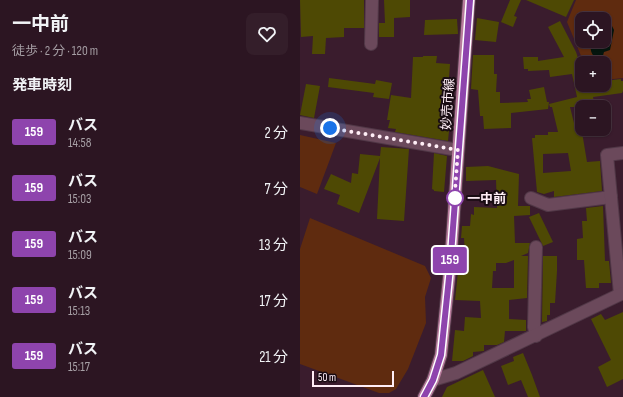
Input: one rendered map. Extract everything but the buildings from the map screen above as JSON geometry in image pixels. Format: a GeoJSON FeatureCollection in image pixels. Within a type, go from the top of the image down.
{"type":"FeatureCollection","features":[{"type":"Feature","properties":{"kind":"main road","name":"妙売市線"},"geometry":{"type":"LineString","coordinates":[[424,397],[433,380],[441,355],[470,0]]}},
{"type":"Feature","properties":{"kind":"street"},"geometry":{"type":"LineString","coordinates":[[371,44],[372,0]]}},
{"type":"Feature","properties":{"kind":"street"},"geometry":{"type":"LineString","coordinates":[[300,123],[458,150]]}},
{"type":"Feature","properties":{"kind":"street"},"geometry":{"type":"LineString","coordinates":[[433,380],[456,373],[622,294],[607,155],[623,153]]}},
{"type":"Feature","properties":{"kind":"street"},"geometry":{"type":"LineString","coordinates":[[531,198],[548,205],[611,197]]}},
{"type":"Feature","properties":{"kind":"street"},"geometry":{"type":"LineString","coordinates":[[536,247],[534,328],[536,336]]}},
{"type":"Feature","properties":{"kind":"shaded area"},"geometry":{"type":"Polygon","coordinates":[[[576,0],[623,0],[623,78],[611,79],[611,56],[581,56],[578,48],[611,48],[611,12],[575,12],[575,41],[567,22],[576,0]]]}},
{"type":"Feature","properties":{"kind":"shaded area"},"geometry":{"type":"Polygon","coordinates":[[[611,26],[614,30],[611,45],[611,26]]]}},
{"type":"Feature","properties":{"kind":"shaded area"},"geometry":{"type":"Polygon","coordinates":[[[591,48],[610,48],[610,50],[604,52],[603,56],[594,56],[591,52],[591,48]]]}},
{"type":"Feature","properties":{"kind":"shaded area"},"geometry":{"type":"Polygon","coordinates":[[[300,135],[336,143],[317,194],[300,187],[300,135]]]}},
{"type":"Feature","properties":{"kind":"shaded area"},"geometry":{"type":"Polygon","coordinates":[[[310,218],[425,266],[431,278],[425,297],[426,323],[408,369],[396,389],[389,393],[379,393],[300,364],[300,249],[310,218]]]}},
{"type":"Feature","properties":{"kind":"bus line","name":"159"},"geometry":{"type":"LineString","coordinates":[[424,397],[433,380],[441,355],[450,268],[466,37],[470,0]]}},
{"type":"Feature","properties":{"kind":"place","name":"一中前"},"geometry":{"type":"Point","coordinates":[455,198]}},
{"type":"Feature","properties":{"kind":"route"},"geometry":{"type":"LineString","coordinates":[[330,128],[458,150],[454,205],[455,198]]}}]}
